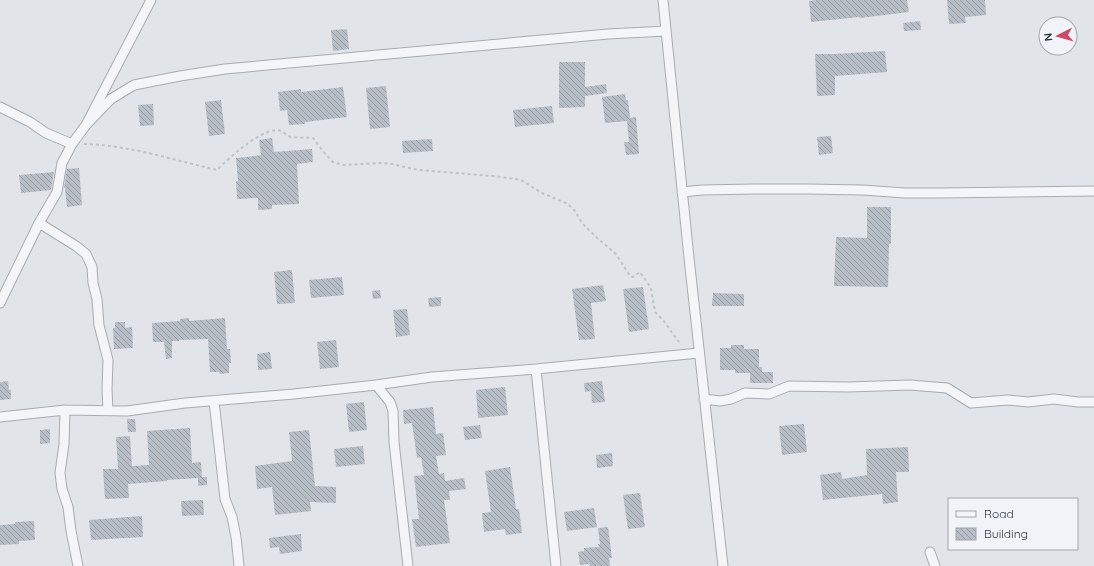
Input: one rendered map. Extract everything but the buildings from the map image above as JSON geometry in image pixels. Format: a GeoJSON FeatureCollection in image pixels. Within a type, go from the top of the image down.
{"type":"FeatureCollection","features":[{"type":"Feature","properties":{"kind":"street"},"geometry":{"type":"LineString","coordinates":[[86,125],[151,0]]}},
{"type":"Feature","properties":{"kind":"street"},"geometry":{"type":"LineString","coordinates":[[663,0],[722,566]]}},
{"type":"Feature","properties":{"kind":"street"},"geometry":{"type":"LineString","coordinates":[[0,304],[39,223],[57,192],[62,163],[72,144],[86,125],[111,100],[134,85],[225,68],[608,34],[666,31]]}},
{"type":"Feature","properties":{"kind":"street"},"geometry":{"type":"LineString","coordinates":[[0,107],[30,122],[46,133],[72,144]]}},
{"type":"Feature","properties":{"kind":"street"},"geometry":{"type":"LineString","coordinates":[[682,192],[754,189],[862,190],[905,193],[1094,191]]}},
{"type":"Feature","properties":{"kind":"street"},"geometry":{"type":"LineString","coordinates":[[39,223],[86,254],[92,267],[99,325],[108,360],[108,410]]}},
{"type":"Feature","properties":{"kind":"street"},"geometry":{"type":"LineString","coordinates":[[0,418],[65,410],[128,411],[185,403],[294,394],[376,385],[432,377],[536,369],[699,353]]}},
{"type":"Feature","properties":{"kind":"street"},"geometry":{"type":"LineString","coordinates":[[536,369],[556,566]]}},
{"type":"Feature","properties":{"kind":"street"},"geometry":{"type":"LineString","coordinates":[[376,385],[390,402],[393,411],[394,442],[408,566]]}},
{"type":"Feature","properties":{"kind":"street"},"geometry":{"type":"LineString","coordinates":[[704,399],[720,401],[731,399],[745,393],[769,394],[789,386],[848,387],[910,385],[947,388],[971,403],[1008,400],[1028,402],[1054,399],[1094,402]]}},
{"type":"Feature","properties":{"kind":"street"},"geometry":{"type":"LineString","coordinates":[[214,401],[225,499],[232,518],[236,537],[239,566]]}},
{"type":"Feature","properties":{"kind":"street"},"geometry":{"type":"LineString","coordinates":[[65,410],[64,444],[60,473],[62,488],[68,507],[78,566]]}},
{"type":"Feature","properties":{"kind":"street"},"geometry":{"type":"LineString","coordinates":[[930,552],[935,566]]}},
{"type":"Feature","properties":{"kind":"path"},"geometry":{"type":"LineString","coordinates":[[72,144],[96,144],[130,150],[216,170],[232,154],[254,139],[271,130],[280,130],[290,137],[313,138],[333,162],[343,165],[383,163],[419,170],[521,180],[542,193],[568,204],[575,211],[582,223],[616,254],[630,276],[633,277],[640,272],[651,288],[655,312],[663,320],[687,354]]}}]}
